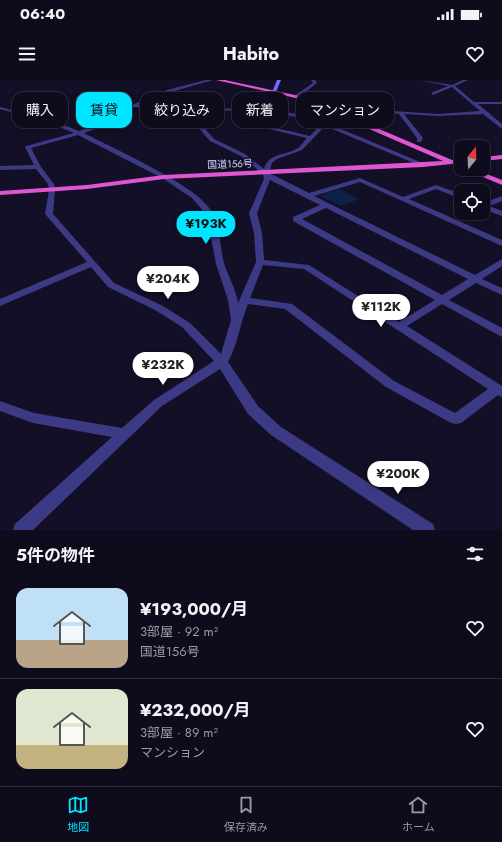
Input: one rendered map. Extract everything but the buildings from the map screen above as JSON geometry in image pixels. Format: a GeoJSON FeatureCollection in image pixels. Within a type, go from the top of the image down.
{"type":"FeatureCollection","features":[{"type":"Feature","properties":{"kind":"highway"},"geometry":{"type":"LineString","coordinates":[[218,80],[296,97]]}},
{"type":"Feature","properties":{"kind":"highway"},"geometry":{"type":"LineString","coordinates":[[373,128],[454,163]]}},
{"type":"Feature","properties":{"kind":"highway"},"geometry":{"type":"LineString","coordinates":[[490,158],[502,157]]}},
{"type":"Feature","properties":{"kind":"highway","name":"国道156号"},"geometry":{"type":"LineString","coordinates":[[0,193],[52,190],[164,177],[423,165],[454,162]]}},
{"type":"Feature","properties":{"kind":"highway"},"geometry":{"type":"LineString","coordinates":[[485,176],[502,183]]}},
{"type":"Feature","properties":{"kind":"main road"},"geometry":{"type":"LineString","coordinates":[[274,91],[279,80]]}},
{"type":"Feature","properties":{"kind":"street"},"geometry":{"type":"LineString","coordinates":[[211,80],[163,94],[133,106],[122,118],[79,133],[28,147],[38,167],[51,184],[52,190],[49,214],[111,285],[159,308],[186,325],[222,362],[253,410],[276,432],[410,525],[427,530]]}},
{"type":"Feature","properties":{"kind":"street"},"geometry":{"type":"LineString","coordinates":[[303,92],[315,83],[313,80]]}},
{"type":"Feature","properties":{"kind":"street"},"geometry":{"type":"LineString","coordinates":[[421,80],[452,86],[502,127]]}},
{"type":"Feature","properties":{"kind":"street"},"geometry":{"type":"LineString","coordinates":[[433,94],[466,80]]}},
{"type":"Feature","properties":{"kind":"street"},"geometry":{"type":"LineString","coordinates":[[474,103],[502,103]]}},
{"type":"Feature","properties":{"kind":"street"},"geometry":{"type":"LineString","coordinates":[[133,106],[140,106]]}},
{"type":"Feature","properties":{"kind":"street"},"geometry":{"type":"LineString","coordinates":[[0,108],[48,121],[79,133],[164,177],[195,196],[208,211],[212,221],[220,264],[233,300],[236,321]]}},
{"type":"Feature","properties":{"kind":"street"},"geometry":{"type":"LineString","coordinates":[[400,112],[416,133],[420,141]]}},
{"type":"Feature","properties":{"kind":"street"},"geometry":{"type":"LineString","coordinates":[[394,113],[438,115],[484,112]]}},
{"type":"Feature","properties":{"kind":"street"},"geometry":{"type":"LineString","coordinates":[[201,128],[212,140],[244,155],[272,178],[502,292]]}},
{"type":"Feature","properties":{"kind":"street"},"geometry":{"type":"LineString","coordinates":[[270,128],[312,138]]}},
{"type":"Feature","properties":{"kind":"street"},"geometry":{"type":"LineString","coordinates":[[21,530],[158,403],[222,362],[229,350],[236,321],[260,262],[258,233],[253,213],[267,179],[266,173],[269,162],[275,158],[300,149],[317,133],[320,128]]}},
{"type":"Feature","properties":{"kind":"street"},"geometry":{"type":"LineString","coordinates":[[334,128],[423,165]]}},
{"type":"Feature","properties":{"kind":"street"},"geometry":{"type":"LineString","coordinates":[[0,168],[38,167]]}},
{"type":"Feature","properties":{"kind":"street"},"geometry":{"type":"LineString","coordinates":[[308,196],[360,180],[502,243]]}},
{"type":"Feature","properties":{"kind":"street"},"geometry":{"type":"LineString","coordinates":[[403,199],[436,187],[454,194]]}},
{"type":"Feature","properties":{"kind":"street"},"geometry":{"type":"LineString","coordinates":[[490,203],[502,198]]}},
{"type":"Feature","properties":{"kind":"street"},"geometry":{"type":"LineString","coordinates":[[326,205],[296,219],[502,333]]}},
{"type":"Feature","properties":{"kind":"street"},"geometry":{"type":"LineString","coordinates":[[490,209],[502,214]]}},
{"type":"Feature","properties":{"kind":"street"},"geometry":{"type":"LineString","coordinates":[[244,300],[288,306],[390,384],[456,418],[500,390],[306,267],[260,262]]}},
{"type":"Feature","properties":{"kind":"street"},"geometry":{"type":"LineString","coordinates":[[400,326],[502,262]]}},
{"type":"Feature","properties":{"kind":"street"},"geometry":{"type":"LineString","coordinates":[[0,303],[92,263]]}},
{"type":"Feature","properties":{"kind":"street"},"geometry":{"type":"LineString","coordinates":[[0,406],[33,418],[124,434]]}},
{"type":"Feature","properties":{"kind":"water"},"geometry":{"type":"Polygon","coordinates":[[[340,189],[359,199],[341,206],[320,196],[340,189]]]}}]}
